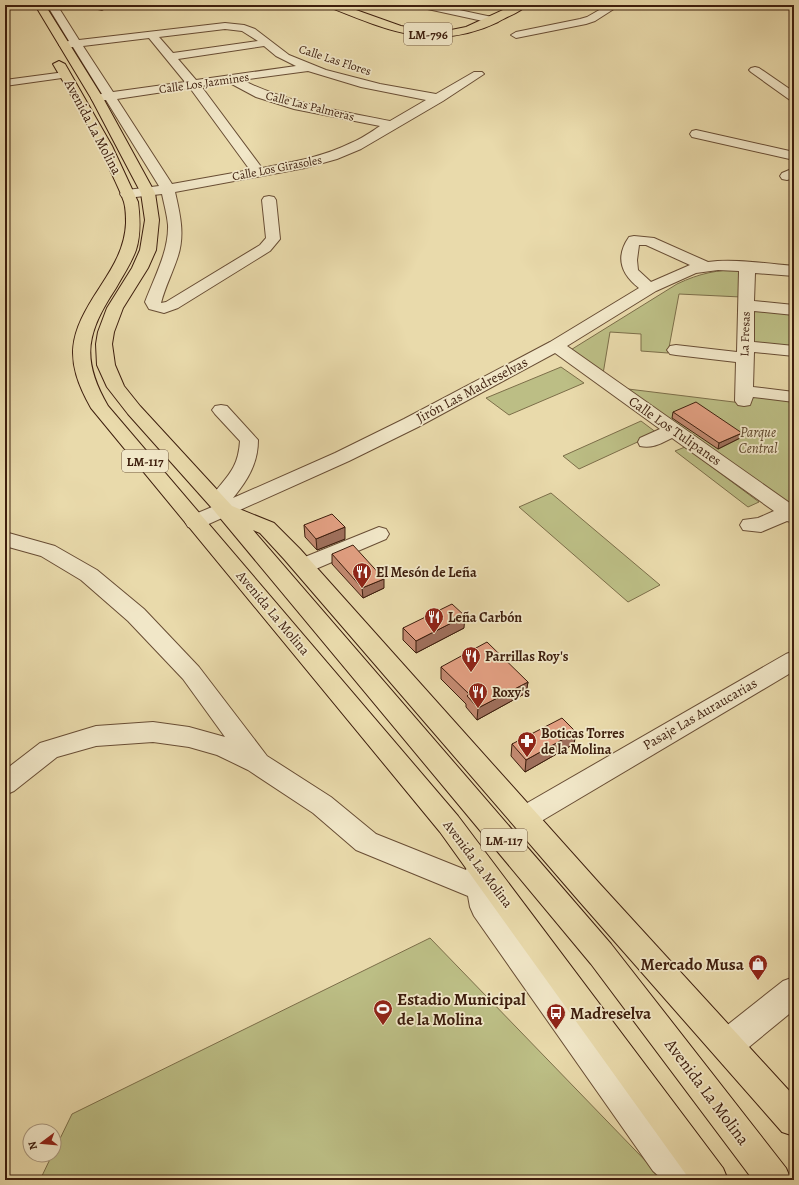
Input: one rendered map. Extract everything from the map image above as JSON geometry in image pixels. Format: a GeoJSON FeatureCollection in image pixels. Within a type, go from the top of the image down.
{"type":"FeatureCollection","features":[{"type":"Feature","properties":{"kind":"main road","name":"Avenida La Molina"},"geometry":{"type":"LineString","coordinates":[[23,5],[106,146],[127,194],[132,211],[132,234],[130,245],[122,265],[95,307],[84,330],[81,351],[83,375],[92,396],[100,408],[195,522],[449,824],[711,1180]]}},
{"type":"Feature","properties":{"kind":"main road","name":"Avenida La Molina"},"geometry":{"type":"LineString","coordinates":[[40,5],[70,45],[103,97],[148,193],[152,220],[150,241],[140,268],[109,320],[104,344],[106,365],[110,376],[124,398],[221,506],[601,954],[774,1180]]}},
{"type":"Feature","properties":{"kind":"main road","name":"LM-796"},"geometry":{"type":"LineString","coordinates":[[333,5],[390,28],[422,34],[444,34],[462,31],[492,20],[522,5]]}},
{"type":"Feature","properties":{"kind":"main road","name":"Avenida La Molina"},"geometry":{"type":"LineString","coordinates":[[221,506],[267,528],[303,566],[524,818],[794,1120]]}},
{"type":"Feature","properties":{"kind":"street"},"geometry":{"type":"LineString","coordinates":[[52,5],[70,45]]}},
{"type":"Feature","properties":{"kind":"street"},"geometry":{"type":"LineString","coordinates":[[516,35],[582,22],[591,19],[615,5]]}},
{"type":"Feature","properties":{"kind":"street"},"geometry":{"type":"LineString","coordinates":[[428,6],[492,20]]}},
{"type":"Feature","properties":{"kind":"street","name":"Calle Las Flores"},"geometry":{"type":"LineString","coordinates":[[70,45],[225,26],[246,29],[261,38],[265,43],[285,57],[328,74],[381,89],[439,98]]}},
{"type":"Feature","properties":{"kind":"street"},"geometry":{"type":"LineString","coordinates":[[151,34],[193,84],[258,172]]}},
{"type":"Feature","properties":{"kind":"street"},"geometry":{"type":"LineString","coordinates":[[170,57],[265,43]]}},
{"type":"Feature","properties":{"kind":"street"},"geometry":{"type":"LineString","coordinates":[[191,54],[214,81]]}},
{"type":"Feature","properties":{"kind":"street","name":"Calle Los Jazmines"},"geometry":{"type":"LineString","coordinates":[[103,97],[310,67]]}},
{"type":"Feature","properties":{"kind":"street"},"geometry":{"type":"LineString","coordinates":[[755,70],[794,97]]}},
{"type":"Feature","properties":{"kind":"street","name":"Calle Los Girasoles"},"geometry":{"type":"LineString","coordinates":[[127,194],[148,193],[305,164],[332,156],[356,146],[478,74]]}},
{"type":"Feature","properties":{"kind":"street"},"geometry":{"type":"LineString","coordinates":[[5,82],[65,75]]}},
{"type":"Feature","properties":{"kind":"street","name":"Calle Las Palmeras"},"geometry":{"type":"LineString","coordinates":[[230,79],[260,94],[298,106],[392,125]]}},
{"type":"Feature","properties":{"kind":"street"},"geometry":{"type":"LineString","coordinates":[[103,97],[168,189],[175,225],[174,239],[171,255],[154,302],[155,306],[164,308],[172,305],[265,248],[273,239],[269,200]]}},
{"type":"Feature","properties":{"kind":"street"},"geometry":{"type":"LineString","coordinates":[[696,134],[794,156]]}},
{"type":"Feature","properties":{"kind":"street"},"geometry":{"type":"LineString","coordinates":[[650,288],[634,276],[628,266],[631,244],[634,240],[649,241],[705,266]]}},
{"type":"Feature","properties":{"kind":"street","name":"Jirón Las Madreselvas"},"geometry":{"type":"LineString","coordinates":[[195,522],[221,506],[342,457],[411,423],[556,346],[650,288],[692,269],[705,266],[747,266],[794,271]]}},
{"type":"Feature","properties":{"kind":"street","name":"La Fresas"},"geometry":{"type":"LineString","coordinates":[[747,266],[744,396],[794,397]]}},
{"type":"Feature","properties":{"kind":"street"},"geometry":{"type":"LineString","coordinates":[[746,305],[794,310]]}},
{"type":"Feature","properties":{"kind":"street","name":"Calle Los Tulipanes"},"geometry":{"type":"LineString","coordinates":[[556,346],[791,514]]}},
{"type":"Feature","properties":{"kind":"street"},"geometry":{"type":"LineString","coordinates":[[676,350],[745,352],[794,351]]}},
{"type":"Feature","properties":{"kind":"street"},"geometry":{"type":"LineString","coordinates":[[221,410],[250,440],[250,450],[239,478],[221,506]]}},
{"type":"Feature","properties":{"kind":"street"},"geometry":{"type":"LineString","coordinates":[[647,442],[675,430]]}},
{"type":"Feature","properties":{"kind":"street"},"geometry":{"type":"LineString","coordinates":[[750,525],[761,525],[791,514]]}},
{"type":"Feature","properties":{"kind":"street"},"geometry":{"type":"LineString","coordinates":[[303,566],[379,534]]}},
{"type":"Feature","properties":{"kind":"street"},"geometry":{"type":"LineString","coordinates":[[5,539],[48,551],[89,574],[136,615],[191,673],[257,763]]}},
{"type":"Feature","properties":{"kind":"street","name":"Pasaje Las Auraucarias"},"geometry":{"type":"LineString","coordinates":[[524,818],[794,660]]}},
{"type":"Feature","properties":{"kind":"street"},"geometry":{"type":"LineString","coordinates":[[5,784],[49,750],[96,736],[153,732],[189,737],[224,747],[257,763],[322,805],[366,842],[481,889]]}},
{"type":"Feature","properties":{"kind":"street"},"geometry":{"type":"LineString","coordinates":[[475,859],[484,907],[665,1159],[688,1180]]}},
{"type":"Feature","properties":{"kind":"street"},"geometry":{"type":"LineString","coordinates":[[726,1045],[794,991]]}},
{"type":"Feature","properties":{"kind":"green space"},"geometry":{"type":"Polygon","coordinates":[[[743,269],[741,297],[679,294],[668,353],[641,351],[641,334],[610,332],[603,374],[569,351],[677,284],[693,277],[709,273],[743,269]]]}},
{"type":"Feature","properties":{"kind":"green space"},"geometry":{"type":"Polygon","coordinates":[[[749,307],[791,311],[794,347],[750,342],[749,307]]]}},
{"type":"Feature","properties":{"kind":"green space"},"geometry":{"type":"Polygon","coordinates":[[[561,367],[584,383],[509,415],[486,398],[561,367]]]}},
{"type":"Feature","properties":{"kind":"green space","name":"Parque Central"},"geometry":{"type":"Polygon","coordinates":[[[620,388],[750,404],[752,395],[794,400],[794,509],[620,388]]]}},
{"type":"Feature","properties":{"kind":"green space"},"geometry":{"type":"Polygon","coordinates":[[[641,421],[657,433],[579,469],[563,456],[641,421]]]}},
{"type":"Feature","properties":{"kind":"green space"},"geometry":{"type":"Polygon","coordinates":[[[685,447],[759,502],[748,507],[675,451],[685,447]]]}},
{"type":"Feature","properties":{"kind":"green space"},"geometry":{"type":"Polygon","coordinates":[[[551,493],[660,585],[628,602],[519,507],[551,493]]]}},
{"type":"Feature","properties":{"kind":"green space","name":"Estadio Municipal de la Molina"},"geometry":{"type":"Polygon","coordinates":[[[430,938],[664,1180],[40,1180],[48,1163],[62,1163],[62,1135],[72,1114],[430,938]]]}},
{"type":"Feature","properties":{"kind":"building"},"geometry":{"type":"Polygon","coordinates":[[[696,402],[742,433],[719,443],[673,412],[696,402]]]}},
{"type":"Feature","properties":{"kind":"building"},"geometry":{"type":"Polygon","coordinates":[[[332,514],[345,527],[316,539],[304,525],[332,514]]]}},
{"type":"Feature","properties":{"kind":"building"},"geometry":{"type":"Polygon","coordinates":[[[353,545],[384,579],[362,588],[332,554],[353,545]]]}},
{"type":"Feature","properties":{"kind":"building"},"geometry":{"type":"Polygon","coordinates":[[[452,604],[465,616],[416,641],[403,628],[452,604]]]}},
{"type":"Feature","properties":{"kind":"building"},"geometry":{"type":"Polygon","coordinates":[[[487,642],[528,682],[478,708],[467,696],[469,694],[441,667],[487,642]]]}},
{"type":"Feature","properties":{"kind":"building"},"geometry":{"type":"Polygon","coordinates":[[[562,718],[576,732],[526,760],[512,744],[562,718]]]}},
{"type":"Feature","properties":{"kind":"place","name":"El Mesón de Leña"},"geometry":{"type":"Point","coordinates":[362,589]}},
{"type":"Feature","properties":{"kind":"place","name":"Leña Carbón"},"geometry":{"type":"Point","coordinates":[434,634]}},
{"type":"Feature","properties":{"kind":"place","name":"Parrillas Roy's"},"geometry":{"type":"Point","coordinates":[471,673]}},
{"type":"Feature","properties":{"kind":"place","name":"Roxy's"},"geometry":{"type":"Point","coordinates":[478,709]}},
{"type":"Feature","properties":{"kind":"place","name":"Boticas Torres de la Molina"},"geometry":{"type":"Point","coordinates":[527,758]}},
{"type":"Feature","properties":{"kind":"place","name":"Mercado Musa"},"geometry":{"type":"Point","coordinates":[758,981]}},
{"type":"Feature","properties":{"kind":"place","name":"Estadio Municipal de la Molina"},"geometry":{"type":"Point","coordinates":[383,1026]}},
{"type":"Feature","properties":{"kind":"place","name":"Madreselva"},"geometry":{"type":"Point","coordinates":[556,1030]}}]}
